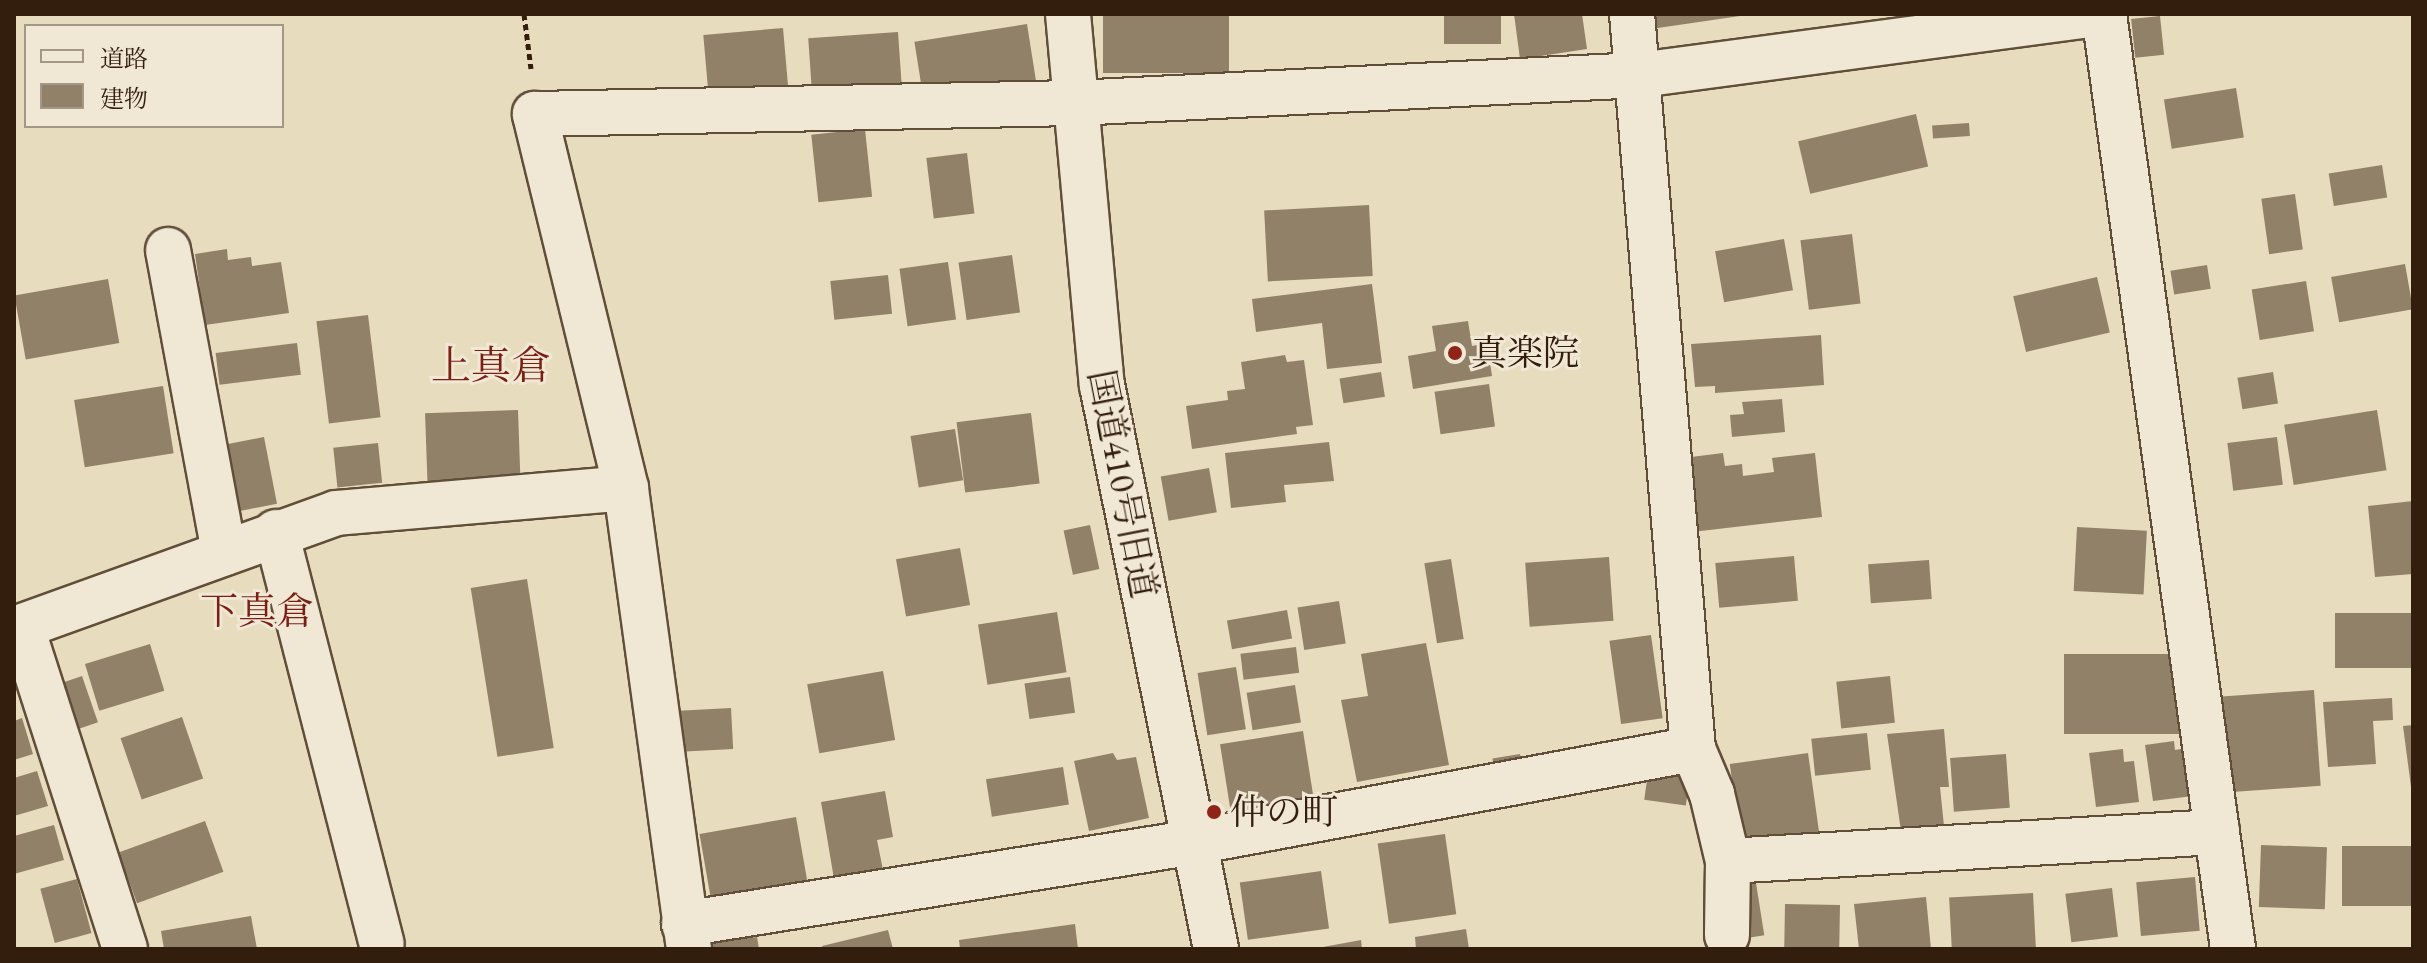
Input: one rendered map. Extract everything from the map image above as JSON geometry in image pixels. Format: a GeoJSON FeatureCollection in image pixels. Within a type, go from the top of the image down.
{"type":"FeatureCollection","features":[{"type":"Feature","properties":{"kind":"street","name":"国道410号旧道"},"geometry":{"type":"LineString","coordinates":[[1068,14],[1102,385],[1216,949]]}},
{"type":"Feature","properties":{"kind":"street"},"geometry":{"type":"LineString","coordinates":[[1632,14],[1640,75],[1693,749],[1712,794],[1728,861],[1727,935]]}},
{"type":"Feature","properties":{"kind":"street"},"geometry":{"type":"LineString","coordinates":[[1693,749],[687,936],[626,488],[535,114],[1074,103],[1640,75],[2102,14],[2233,949]]}},
{"type":"Feature","properties":{"kind":"street"},"geometry":{"type":"LineString","coordinates":[[168,250],[224,553]]}},
{"type":"Feature","properties":{"kind":"street"},"geometry":{"type":"LineString","coordinates":[[125,949],[18,628],[276,532],[336,513],[626,488]]}},
{"type":"Feature","properties":{"kind":"street"},"geometry":{"type":"LineString","coordinates":[[276,532],[382,944]]}},
{"type":"Feature","properties":{"kind":"street"},"geometry":{"type":"LineString","coordinates":[[1728,861],[2217,832]]}},
{"type":"Feature","properties":{"kind":"path"},"geometry":{"type":"LineString","coordinates":[[524,14],[535,114]]}},
{"type":"Feature","properties":{"kind":"building"},"geometry":{"type":"Polygon","coordinates":[[[1103,14],[1229,14],[1229,73],[1103,73],[1103,14]]]}},
{"type":"Feature","properties":{"kind":"building"},"geometry":{"type":"Polygon","coordinates":[[[1444,14],[1501,14],[1501,44],[1444,44],[1444,14]]]}},
{"type":"Feature","properties":{"kind":"building"},"geometry":{"type":"Polygon","coordinates":[[[1514,14],[1582,14],[1587,49],[1520,59],[1514,14]]]}},
{"type":"Feature","properties":{"kind":"building"},"geometry":{"type":"Polygon","coordinates":[[[1648,14],[1740,14],[1740,16],[1651,29],[1648,14]]]}},
{"type":"Feature","properties":{"kind":"building"},"geometry":{"type":"Polygon","coordinates":[[[2160,16],[2164,55],[2135,58],[2131,19],[2160,16]]]}},
{"type":"Feature","properties":{"kind":"building"},"geometry":{"type":"Polygon","coordinates":[[[1027,24],[1036,81],[923,99],[914,42],[1027,24]]]}},
{"type":"Feature","properties":{"kind":"building"},"geometry":{"type":"Polygon","coordinates":[[[783,28],[788,89],[709,96],[703,35],[783,28]]]}},
{"type":"Feature","properties":{"kind":"building"},"geometry":{"type":"Polygon","coordinates":[[[898,32],[902,90],[812,96],[808,38],[898,32]]]}},
{"type":"Feature","properties":{"kind":"building"},"geometry":{"type":"Polygon","coordinates":[[[2236,88],[2244,137],[2172,149],[2164,99],[2236,88]]]}},
{"type":"Feature","properties":{"kind":"building"},"geometry":{"type":"Polygon","coordinates":[[[1916,114],[1928,167],[1810,194],[1798,141],[1916,114]]]}},
{"type":"Feature","properties":{"kind":"building"},"geometry":{"type":"Polygon","coordinates":[[[1969,123],[1970,136],[1933,139],[1932,126],[1969,123]]]}},
{"type":"Feature","properties":{"kind":"building"},"geometry":{"type":"Polygon","coordinates":[[[865,129],[872,197],[818,202],[811,135],[865,129]]]}},
{"type":"Feature","properties":{"kind":"building"},"geometry":{"type":"Polygon","coordinates":[[[967,153],[974,214],[934,219],[926,158],[967,153]]]}},
{"type":"Feature","properties":{"kind":"building"},"geometry":{"type":"Polygon","coordinates":[[[2382,165],[2387,198],[2334,206],[2329,173],[2382,165]]]}},
{"type":"Feature","properties":{"kind":"building"},"geometry":{"type":"Polygon","coordinates":[[[2295,194],[2303,249],[2269,254],[2261,199],[2295,194]]]}},
{"type":"Feature","properties":{"kind":"building"},"geometry":{"type":"Polygon","coordinates":[[[1369,205],[1373,276],[1268,281],[1264,210],[1369,205]]]}},
{"type":"Feature","properties":{"kind":"building"},"geometry":{"type":"Polygon","coordinates":[[[1852,234],[1861,303],[1809,310],[1800,240],[1852,234]]]}},
{"type":"Feature","properties":{"kind":"building"},"geometry":{"type":"Polygon","coordinates":[[[1784,239],[1793,290],[1724,302],[1715,251],[1784,239]]]}},
{"type":"Feature","properties":{"kind":"building"},"geometry":{"type":"Polygon","coordinates":[[[227,249],[228,260],[251,257],[252,266],[281,262],[289,313],[205,325],[195,254],[227,249]]]}},
{"type":"Feature","properties":{"kind":"building"},"geometry":{"type":"Polygon","coordinates":[[[1012,255],[1020,312],[967,320],[959,263],[1012,255]]]}},
{"type":"Feature","properties":{"kind":"building"},"geometry":{"type":"Polygon","coordinates":[[[948,262],[956,319],[908,326],[899,269],[948,262]]]}},
{"type":"Feature","properties":{"kind":"building"},"geometry":{"type":"Polygon","coordinates":[[[2405,264],[2413,309],[2339,322],[2331,277],[2405,264]]]}},
{"type":"Feature","properties":{"kind":"building"},"geometry":{"type":"Polygon","coordinates":[[[2207,265],[2211,289],[2174,294],[2170,271],[2207,265]]]}},
{"type":"Feature","properties":{"kind":"building"},"geometry":{"type":"Polygon","coordinates":[[[888,275],[892,314],[834,320],[830,281],[888,275]]]}},
{"type":"Feature","properties":{"kind":"building"},"geometry":{"type":"Polygon","coordinates":[[[2097,277],[2110,333],[2026,352],[2013,296],[2097,277]]]}},
{"type":"Feature","properties":{"kind":"building"},"geometry":{"type":"Polygon","coordinates":[[[108,279],[119,343],[26,360],[14,295],[108,279]]]}},
{"type":"Feature","properties":{"kind":"building"},"geometry":{"type":"Polygon","coordinates":[[[2306,281],[2314,331],[2260,340],[2252,290],[2306,281]]]}},
{"type":"Feature","properties":{"kind":"building"},"geometry":{"type":"Polygon","coordinates":[[[1372,284],[1382,363],[1327,369],[1322,323],[1256,332],[1252,299],[1372,284]]]}},
{"type":"Feature","properties":{"kind":"building"},"geometry":{"type":"Polygon","coordinates":[[[368,315],[381,417],[329,424],[316,321],[368,315]]]}},
{"type":"Feature","properties":{"kind":"building","name":"真楽院"},"geometry":{"type":"Polygon","coordinates":[[[1468,321],[1472,346],[1487,343],[1492,376],[1413,389],[1408,356],[1436,351],[1432,326],[1468,321]]]}},
{"type":"Feature","properties":{"kind":"building"},"geometry":{"type":"Polygon","coordinates":[[[1821,335],[1824,385],[1715,393],[1715,386],[1695,387],[1691,344],[1821,335]]]}},
{"type":"Feature","properties":{"kind":"building"},"geometry":{"type":"Polygon","coordinates":[[[297,343],[301,375],[220,385],[216,353],[297,343]]]}},
{"type":"Feature","properties":{"kind":"building"},"geometry":{"type":"Polygon","coordinates":[[[1285,355],[1287,362],[1304,360],[1313,425],[1296,427],[1297,434],[1192,449],[1186,406],[1228,400],[1227,391],[1245,389],[1241,362],[1285,355]]]}},
{"type":"Feature","properties":{"kind":"building"},"geometry":{"type":"Polygon","coordinates":[[[1381,372],[1385,397],[1343,403],[1340,379],[1381,372]]]}},
{"type":"Feature","properties":{"kind":"building"},"geometry":{"type":"Polygon","coordinates":[[[2273,372],[2278,404],[2242,409],[2237,378],[2273,372]]]}},
{"type":"Feature","properties":{"kind":"building","name":"真楽院"},"geometry":{"type":"Polygon","coordinates":[[[1489,384],[1495,427],[1441,434],[1435,392],[1489,384]]]}},
{"type":"Feature","properties":{"kind":"building"},"geometry":{"type":"Polygon","coordinates":[[[163,386],[174,453],[85,467],[74,400],[163,386]]]}},
{"type":"Feature","properties":{"kind":"building"},"geometry":{"type":"Polygon","coordinates":[[[1782,399],[1785,432],[1732,437],[1730,415],[1744,414],[1742,402],[1782,399]]]}},
{"type":"Feature","properties":{"kind":"building"},"geometry":{"type":"Polygon","coordinates":[[[518,410],[521,484],[428,487],[425,413],[518,410]]]}},
{"type":"Feature","properties":{"kind":"building"},"geometry":{"type":"Polygon","coordinates":[[[2377,410],[2387,470],[2294,485],[2284,425],[2377,410]]]}},
{"type":"Feature","properties":{"kind":"building"},"geometry":{"type":"Polygon","coordinates":[[[1031,413],[1040,483],[965,493],[957,422],[1031,413]]]}},
{"type":"Feature","properties":{"kind":"building"},"geometry":{"type":"Polygon","coordinates":[[[955,429],[963,480],[919,487],[911,436],[955,429]]]}},
{"type":"Feature","properties":{"kind":"building"},"geometry":{"type":"Polygon","coordinates":[[[264,437],[277,504],[235,512],[222,445],[264,437]]]}},
{"type":"Feature","properties":{"kind":"building"},"geometry":{"type":"Polygon","coordinates":[[[2277,437],[2283,485],[2233,491],[2227,443],[2277,437]]]}},
{"type":"Feature","properties":{"kind":"building"},"geometry":{"type":"Polygon","coordinates":[[[1329,442],[1334,481],[1284,485],[1286,502],[1231,508],[1225,453],[1329,442]]]}},
{"type":"Feature","properties":{"kind":"building"},"geometry":{"type":"Polygon","coordinates":[[[378,443],[382,483],[337,487],[333,448],[378,443]]]}},
{"type":"Feature","properties":{"kind":"building"},"geometry":{"type":"Polygon","coordinates":[[[1723,453],[1725,466],[1742,464],[1743,476],[1774,472],[1772,458],[1815,453],[1822,517],[1692,532],[1683,458],[1723,453]]]}},
{"type":"Feature","properties":{"kind":"building"},"geometry":{"type":"Polygon","coordinates":[[[1209,468],[1217,512],[1169,521],[1161,477],[1209,468]]]}},
{"type":"Feature","properties":{"kind":"building"},"geometry":{"type":"Polygon","coordinates":[[[2413,501],[2413,574],[2375,577],[2368,506],[2413,501]]]}},
{"type":"Feature","properties":{"kind":"building"},"geometry":{"type":"Polygon","coordinates":[[[1090,525],[1099,569],[1073,575],[1064,531],[1090,525]]]}},
{"type":"Feature","properties":{"kind":"building"},"geometry":{"type":"Polygon","coordinates":[[[2077,527],[2147,531],[2144,595],[2074,591],[2077,527]]]}},
{"type":"Feature","properties":{"kind":"building"},"geometry":{"type":"Polygon","coordinates":[[[960,548],[970,605],[906,616],[896,559],[960,548]]]}},
{"type":"Feature","properties":{"kind":"building"},"geometry":{"type":"Polygon","coordinates":[[[1794,556],[1798,601],[1719,608],[1715,563],[1794,556]]]}},
{"type":"Feature","properties":{"kind":"building"},"geometry":{"type":"Polygon","coordinates":[[[1609,557],[1613,621],[1530,627],[1525,563],[1609,557]]]}},
{"type":"Feature","properties":{"kind":"building"},"geometry":{"type":"Polygon","coordinates":[[[1451,559],[1464,639],[1437,643],[1424,563],[1451,559]]]}},
{"type":"Feature","properties":{"kind":"building"},"geometry":{"type":"Polygon","coordinates":[[[1929,560],[1932,599],[1871,603],[1868,564],[1929,560]]]}},
{"type":"Feature","properties":{"kind":"building"},"geometry":{"type":"Polygon","coordinates":[[[527,579],[554,748],[497,757],[471,588],[527,579]]]}},
{"type":"Feature","properties":{"kind":"building"},"geometry":{"type":"Polygon","coordinates":[[[1339,601],[1346,643],[1304,650],[1298,608],[1339,601]]]}},
{"type":"Feature","properties":{"kind":"building"},"geometry":{"type":"Polygon","coordinates":[[[1287,610],[1292,639],[1232,649],[1227,621],[1287,610]]]}},
{"type":"Feature","properties":{"kind":"building"},"geometry":{"type":"Polygon","coordinates":[[[1057,612],[1067,672],[988,685],[978,625],[1057,612]]]}},
{"type":"Feature","properties":{"kind":"building"},"geometry":{"type":"Polygon","coordinates":[[[2335,613],[2413,613],[2413,668],[2335,668],[2335,613]]]}},
{"type":"Feature","properties":{"kind":"building"},"geometry":{"type":"Polygon","coordinates":[[[1651,635],[1663,718],[1621,724],[1609,641],[1651,635]]]}},
{"type":"Feature","properties":{"kind":"building"},"geometry":{"type":"Polygon","coordinates":[[[1426,643],[1449,765],[1357,782],[1341,700],[1368,696],[1361,654],[1426,643]]]}},
{"type":"Feature","properties":{"kind":"building"},"geometry":{"type":"Polygon","coordinates":[[[150,644],[164,691],[99,711],[85,664],[150,644]]]}},
{"type":"Feature","properties":{"kind":"building"},"geometry":{"type":"Polygon","coordinates":[[[1296,647],[1299,673],[1244,680],[1240,654],[1296,647]]]}},
{"type":"Feature","properties":{"kind":"building"},"geometry":{"type":"Polygon","coordinates":[[[2064,654],[2186,654],[2186,734],[2064,734],[2064,654]]]}},
{"type":"Feature","properties":{"kind":"building"},"geometry":{"type":"Polygon","coordinates":[[[1236,667],[1246,729],[1207,735],[1197,673],[1236,667]]]}},
{"type":"Feature","properties":{"kind":"building"},"geometry":{"type":"Polygon","coordinates":[[[883,671],[895,740],[819,753],[807,684],[883,671]]]}},
{"type":"Feature","properties":{"kind":"building"},"geometry":{"type":"Polygon","coordinates":[[[82,676],[98,722],[70,732],[54,686],[82,676]]]}},
{"type":"Feature","properties":{"kind":"building"},"geometry":{"type":"Polygon","coordinates":[[[1890,676],[1895,723],[1841,728],[1836,682],[1890,676]]]}},
{"type":"Feature","properties":{"kind":"building"},"geometry":{"type":"Polygon","coordinates":[[[1070,677],[1075,713],[1029,719],[1024,683],[1070,677]]]}},
{"type":"Feature","properties":{"kind":"building"},"geometry":{"type":"Polygon","coordinates":[[[1295,685],[1301,723],[1253,730],[1247,693],[1295,685]]]}},
{"type":"Feature","properties":{"kind":"building"},"geometry":{"type":"Polygon","coordinates":[[[2314,690],[2321,786],[2229,792],[2222,696],[2314,690]]]}},
{"type":"Feature","properties":{"kind":"building"},"geometry":{"type":"Polygon","coordinates":[[[2392,698],[2393,720],[2373,721],[2376,764],[2328,767],[2323,702],[2392,698]]]}},
{"type":"Feature","properties":{"kind":"building"},"geometry":{"type":"Polygon","coordinates":[[[731,708],[733,749],[676,752],[674,711],[731,708]]]}},
{"type":"Feature","properties":{"kind":"building"},"geometry":{"type":"Polygon","coordinates":[[[182,717],[203,778],[142,800],[121,738],[182,717]]]}},
{"type":"Feature","properties":{"kind":"building"},"geometry":{"type":"Polygon","coordinates":[[[22,718],[33,754],[14,760],[14,721],[22,718]]]}},
{"type":"Feature","properties":{"kind":"building"},"geometry":{"type":"Polygon","coordinates":[[[2413,725],[2413,787],[2411,787],[2403,726],[2413,725]]]}},
{"type":"Feature","properties":{"kind":"building"},"geometry":{"type":"Polygon","coordinates":[[[1944,729],[1949,787],[1940,787],[1944,826],[1901,831],[1887,734],[1944,729]]]}},
{"type":"Feature","properties":{"kind":"building"},"geometry":{"type":"Polygon","coordinates":[[[1303,731],[1313,797],[1231,810],[1220,744],[1303,731]]]}},
{"type":"Feature","properties":{"kind":"building"},"geometry":{"type":"Polygon","coordinates":[[[1867,733],[1871,770],[1815,776],[1811,739],[1867,733]]]}},
{"type":"Feature","properties":{"kind":"building"},"geometry":{"type":"Polygon","coordinates":[[[2174,741],[2175,750],[2187,748],[2193,796],[2153,801],[2145,745],[2174,741]]]}},
{"type":"Feature","properties":{"kind":"building"},"geometry":{"type":"Polygon","coordinates":[[[2123,749],[2124,762],[2134,761],[2139,802],[2096,807],[2089,753],[2123,749]]]}},
{"type":"Feature","properties":{"kind":"building"},"geometry":{"type":"Polygon","coordinates":[[[1113,753],[1117,760],[1136,757],[1149,818],[1089,831],[1074,761],[1113,753]]]}},
{"type":"Feature","properties":{"kind":"building"},"geometry":{"type":"Polygon","coordinates":[[[1808,753],[1820,841],[1742,852],[1730,764],[1808,753]]]}},
{"type":"Feature","properties":{"kind":"building"},"geometry":{"type":"Polygon","coordinates":[[[1520,754],[1523,773],[1495,777],[1492,758],[1520,754]]]}},
{"type":"Feature","properties":{"kind":"building"},"geometry":{"type":"Polygon","coordinates":[[[2006,754],[2010,808],[1954,812],[1950,758],[2006,754]]]}},
{"type":"Feature","properties":{"kind":"building"},"geometry":{"type":"Polygon","coordinates":[[[1063,767],[1069,805],[992,817],[986,779],[1063,767]]]}},
{"type":"Feature","properties":{"kind":"building"},"geometry":{"type":"Polygon","coordinates":[[[37,771],[48,806],[14,816],[14,778],[37,771]]]}},
{"type":"Feature","properties":{"kind":"building"},"geometry":{"type":"Polygon","coordinates":[[[1648,773],[1690,779],[1686,806],[1644,800],[1648,773]]]}},
{"type":"Feature","properties":{"kind":"building"},"geometry":{"type":"Polygon","coordinates":[[[885,791],[893,837],[877,840],[883,870],[834,879],[821,802],[885,791]]]}},
{"type":"Feature","properties":{"kind":"building"},"geometry":{"type":"Polygon","coordinates":[[[796,817],[807,882],[711,899],[699,834],[796,817]]]}},
{"type":"Feature","properties":{"kind":"building"},"geometry":{"type":"Polygon","coordinates":[[[205,821],[223,872],[137,903],[119,852],[205,821]]]}},
{"type":"Feature","properties":{"kind":"building"},"geometry":{"type":"Polygon","coordinates":[[[54,825],[64,860],[14,874],[14,836],[54,825]]]}},
{"type":"Feature","properties":{"kind":"building"},"geometry":{"type":"Polygon","coordinates":[[[1445,834],[1456,914],[1389,924],[1378,843],[1445,834]]]}},
{"type":"Feature","properties":{"kind":"building"},"geometry":{"type":"Polygon","coordinates":[[[2261,845],[2327,847],[2325,909],[2259,907],[2261,845]]]}},
{"type":"Feature","properties":{"kind":"building"},"geometry":{"type":"Polygon","coordinates":[[[2342,846],[2413,846],[2413,906],[2342,906],[2342,846]]]}},
{"type":"Feature","properties":{"kind":"building"},"geometry":{"type":"Polygon","coordinates":[[[1321,871],[1329,928],[1248,940],[1240,882],[1321,871]]]}},
{"type":"Feature","properties":{"kind":"building"},"geometry":{"type":"Polygon","coordinates":[[[2195,877],[2200,931],[2141,936],[2136,882],[2195,877]]]}},
{"type":"Feature","properties":{"kind":"building"},"geometry":{"type":"Polygon","coordinates":[[[77,879],[91,933],[55,943],[40,889],[77,879]]]}},
{"type":"Feature","properties":{"kind":"building"},"geometry":{"type":"Polygon","coordinates":[[[1756,883],[1764,935],[1743,939],[1734,886],[1756,883]]]}},
{"type":"Feature","properties":{"kind":"building"},"geometry":{"type":"Polygon","coordinates":[[[2112,888],[2118,937],[2071,942],[2065,894],[2112,888]]]}},
{"type":"Feature","properties":{"kind":"building"},"geometry":{"type":"Polygon","coordinates":[[[2033,893],[2036,949],[1952,949],[1949,897],[2033,893]]]}},
{"type":"Feature","properties":{"kind":"building"},"geometry":{"type":"Polygon","coordinates":[[[1926,897],[1931,949],[1859,949],[1854,904],[1926,897]]]}},
{"type":"Feature","properties":{"kind":"building"},"geometry":{"type":"Polygon","coordinates":[[[1785,904],[1840,905],[1839,949],[1784,949],[1785,904]]]}},
{"type":"Feature","properties":{"kind":"building"},"geometry":{"type":"Polygon","coordinates":[[[251,916],[257,949],[164,949],[161,931],[251,916]]]}},
{"type":"Feature","properties":{"kind":"building"},"geometry":{"type":"Polygon","coordinates":[[[1075,924],[1078,949],[960,949],[959,940],[1075,924]]]}},
{"type":"Feature","properties":{"kind":"building"},"geometry":{"type":"Polygon","coordinates":[[[1466,929],[1469,949],[1416,949],[1415,937],[1466,929]]]}},
{"type":"Feature","properties":{"kind":"building"},"geometry":{"type":"Polygon","coordinates":[[[888,930],[893,949],[823,949],[822,946],[888,930]]]}},
{"type":"Feature","properties":{"kind":"building"},"geometry":{"type":"Polygon","coordinates":[[[757,937],[759,949],[713,949],[712,942],[757,937]]]}},
{"type":"Feature","properties":{"kind":"building"},"geometry":{"type":"Polygon","coordinates":[[[1361,940],[1362,949],[1323,949],[1323,947],[1361,940]]]}},
{"type":"Feature","properties":{"kind":"place","name":"真楽院"},"geometry":{"type":"Point","coordinates":[1455,353]}},
{"type":"Feature","properties":{"kind":"place","name":"仲の町"},"geometry":{"type":"Point","coordinates":[1214,812]}},
{"type":"Feature","properties":{"kind":"district","name":"上真倉"},"geometry":{"type":"Point","coordinates":[491,365]}},
{"type":"Feature","properties":{"kind":"district","name":"下真倉"},"geometry":{"type":"Point","coordinates":[257,611]}}]}
